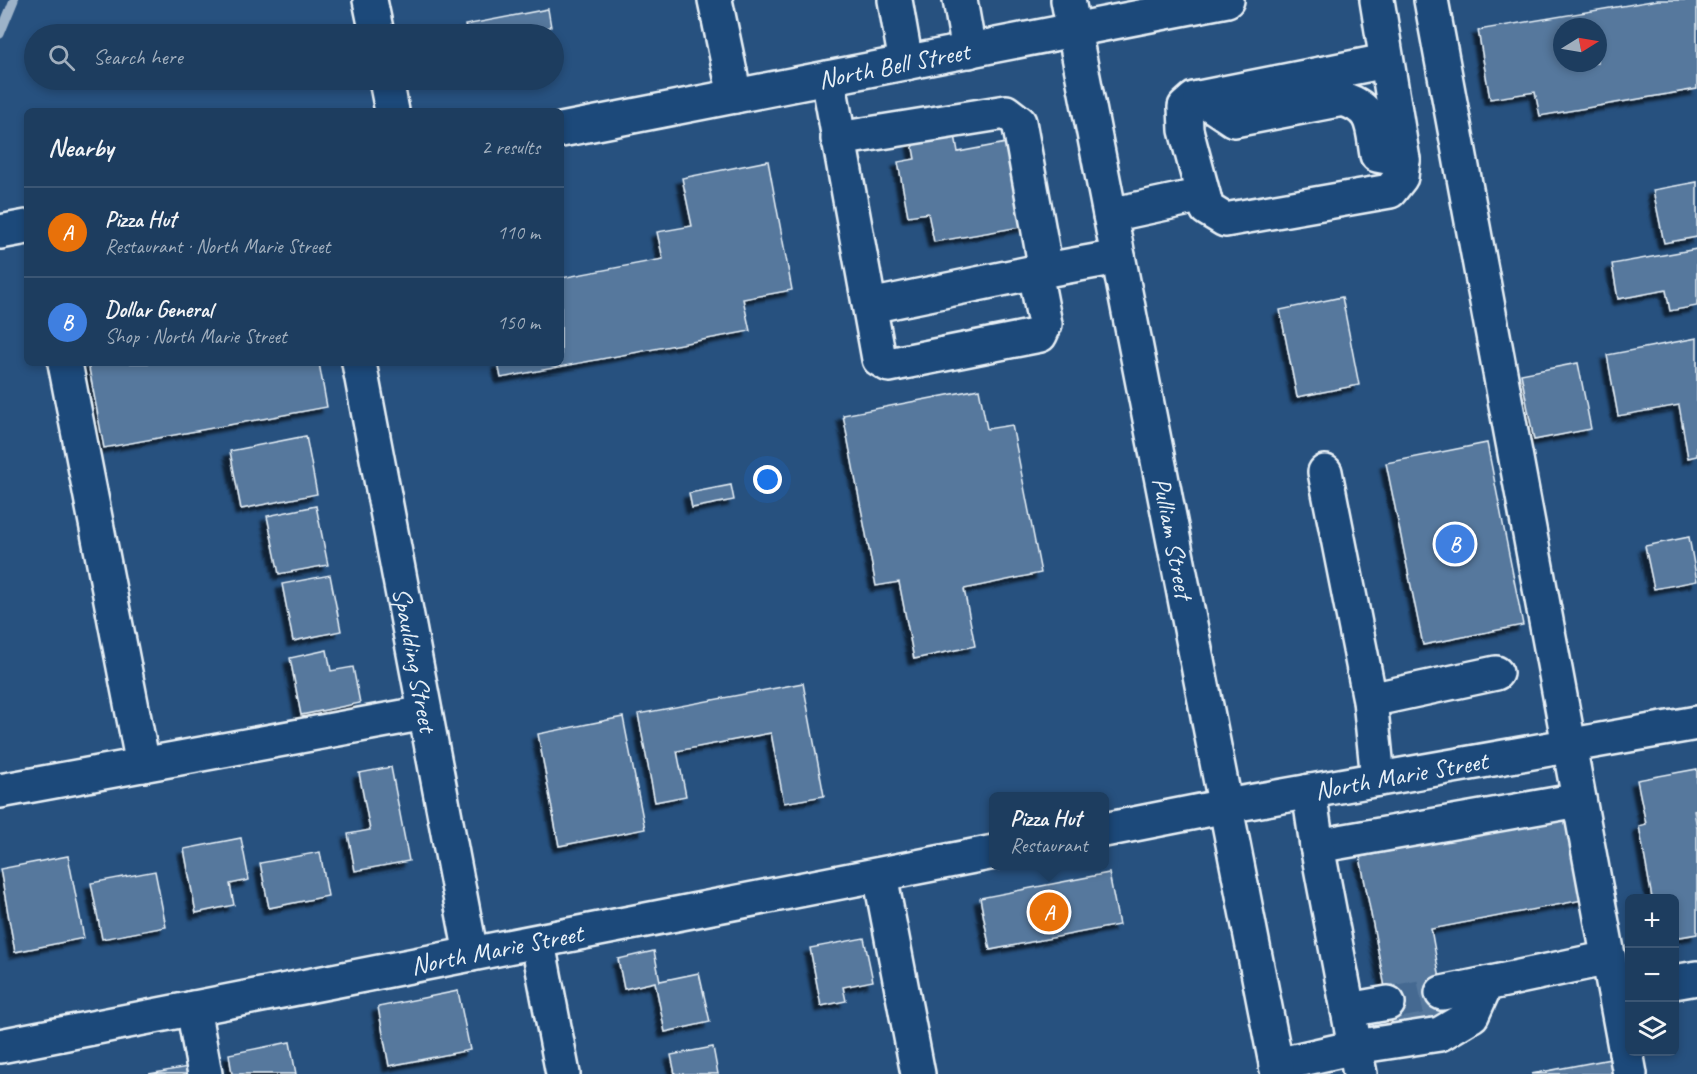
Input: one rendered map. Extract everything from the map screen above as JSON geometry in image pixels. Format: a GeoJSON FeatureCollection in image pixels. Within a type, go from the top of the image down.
{"type":"FeatureCollection","features":[{"type":"Feature","properties":{"kind":"street"},"geometry":{"type":"LineString","coordinates":[[370,0],[375,24]]}},
{"type":"Feature","properties":{"kind":"street"},"geometry":{"type":"LineString","coordinates":[[715,0],[735,96]]}},
{"type":"Feature","properties":{"kind":"street"},"geometry":{"type":"LineString","coordinates":[[895,0],[906,63]]}},
{"type":"Feature","properties":{"kind":"street"},"geometry":{"type":"LineString","coordinates":[[960,0],[969,51]]}},
{"type":"Feature","properties":{"kind":"street","name":"North Bell Street"},"geometry":{"type":"LineString","coordinates":[[564,129],[969,51],[1070,15],[1227,0]]}},
{"type":"Feature","properties":{"kind":"street"},"geometry":{"type":"LineString","coordinates":[[1377,0],[1403,160],[1401,177],[1390,191],[1225,220],[1207,209],[1186,130],[1185,107],[1194,99],[1386,61]]}},
{"type":"Feature","properties":{"kind":"street"},"geometry":{"type":"LineString","coordinates":[[1431,0],[1609,958],[1622,992],[1630,1074]]}},
{"type":"Feature","properties":{"kind":"street","name":"Pulliam Street"},"geometry":{"type":"LineString","coordinates":[[1070,15],[1277,1069]]}},
{"type":"Feature","properties":{"kind":"street"},"geometry":{"type":"LineString","coordinates":[[828,78],[838,139],[879,359],[889,365],[1040,335],[1045,324],[1040,271],[1018,122],[1006,112],[838,139]]}},
{"type":"Feature","properties":{"kind":"street"},"geometry":{"type":"LineString","coordinates":[[388,90],[391,108]]}},
{"type":"Feature","properties":{"kind":"street"},"geometry":{"type":"LineString","coordinates":[[1201,98],[1234,120],[1343,99],[1351,101],[1358,104],[1370,116],[1377,155],[1403,160]]}},
{"type":"Feature","properties":{"kind":"street"},"geometry":{"type":"LineString","coordinates":[[1110,215],[1203,195]]}},
{"type":"Feature","properties":{"kind":"street"},"geometry":{"type":"LineString","coordinates":[[0,232],[24,228]]}},
{"type":"Feature","properties":{"kind":"street"},"geometry":{"type":"LineString","coordinates":[[870,306],[1118,257]]}},
{"type":"Feature","properties":{"kind":"street"},"geometry":{"type":"LineString","coordinates":[[66,366],[143,765]]}},
{"type":"Feature","properties":{"kind":"street","name":"Spaulding Street"},"geometry":{"type":"LineString","coordinates":[[360,366],[471,954]]}},
{"type":"Feature","properties":{"kind":"street"},"geometry":{"type":"LineString","coordinates":[[1325,472],[1370,700],[1378,779]]}},
{"type":"Feature","properties":{"kind":"street"},"geometry":{"type":"LineString","coordinates":[[1370,700],[1496,673]]}},
{"type":"Feature","properties":{"kind":"street"},"geometry":{"type":"LineString","coordinates":[[0,791],[425,713]]}},
{"type":"Feature","properties":{"kind":"street","name":"North Marie Street"},"geometry":{"type":"LineString","coordinates":[[1109,829],[1309,791],[1697,723]]}},
{"type":"Feature","properties":{"kind":"street"},"geometry":{"type":"LineString","coordinates":[[1309,791],[1317,846],[1358,1061]]}},
{"type":"Feature","properties":{"kind":"street"},"geometry":{"type":"LineString","coordinates":[[1317,846],[1579,800]]}},
{"type":"Feature","properties":{"kind":"street","name":"North Marie Street"},"geometry":{"type":"LineString","coordinates":[[0,1046],[538,943],[989,853]]}},
{"type":"Feature","properties":{"kind":"street"},"geometry":{"type":"LineString","coordinates":[[880,875],[918,1074]]}},
{"type":"Feature","properties":{"kind":"street"},"geometry":{"type":"LineString","coordinates":[[538,943],[563,1074]]}},
{"type":"Feature","properties":{"kind":"street"},"geometry":{"type":"LineString","coordinates":[[1442,993],[1609,958]]}},
{"type":"Feature","properties":{"kind":"street"},"geometry":{"type":"LineString","coordinates":[[1679,981],[1697,978]]}},
{"type":"Feature","properties":{"kind":"street"},"geometry":{"type":"LineString","coordinates":[[1277,1069],[1358,1061],[1440,1034],[1472,1015],[1486,984]]}},
{"type":"Feature","properties":{"kind":"street"},"geometry":{"type":"LineString","coordinates":[[1348,1011],[1388,1003]]}},
{"type":"Feature","properties":{"kind":"street"},"geometry":{"type":"LineString","coordinates":[[193,1008],[205,1074]]}},
{"type":"Feature","properties":{"kind":"building"},"geometry":{"type":"Polygon","coordinates":[[[1658,0],[1697,0],[1697,89],[1540,116],[1535,92],[1490,99],[1478,30],[1658,0]]]}},
{"type":"Feature","properties":{"kind":"building"},"geometry":{"type":"Polygon","coordinates":[[[548,9],[550,24],[470,24],[548,9]]]}},
{"type":"Feature","properties":{"kind":"building"},"geometry":{"type":"Polygon","coordinates":[[[954,129],[958,152],[1017,141],[1032,225],[934,242],[928,213],[908,216],[898,162],[915,159],[911,137],[954,129]]]}},
{"type":"Feature","properties":{"kind":"building"},"geometry":{"type":"Polygon","coordinates":[[[768,161],[792,290],[743,299],[750,331],[501,378],[499,366],[564,366],[564,277],[663,259],[657,232],[692,226],[682,178],[768,161]]]}},
{"type":"Feature","properties":{"kind":"building"},"geometry":{"type":"Polygon","coordinates":[[[1697,182],[1697,237],[1664,243],[1653,190],[1697,182]]]}},
{"type":"Feature","properties":{"kind":"building"},"geometry":{"type":"Polygon","coordinates":[[[1697,249],[1697,306],[1670,311],[1666,290],[1618,299],[1612,264],[1697,249]]]}},
{"type":"Feature","properties":{"kind":"building"},"geometry":{"type":"Polygon","coordinates":[[[1342,297],[1359,385],[1297,397],[1280,310],[1342,297]]]}},
{"type":"Feature","properties":{"kind":"building"},"geometry":{"type":"Polygon","coordinates":[[[1697,338],[1697,456],[1688,458],[1679,405],[1618,416],[1607,355],[1697,338]]]}},
{"type":"Feature","properties":{"kind":"building"},"geometry":{"type":"Polygon","coordinates":[[[1578,363],[1591,429],[1534,440],[1521,374],[1578,363]]]}},
{"type":"Feature","properties":{"kind":"building"},"geometry":{"type":"Polygon","coordinates":[[[89,366],[320,366],[327,407],[104,448],[89,366]]]}},
{"type":"Feature","properties":{"kind":"building"},"geometry":{"type":"Polygon","coordinates":[[[979,389],[987,429],[1012,425],[1041,573],[964,589],[975,646],[914,659],[899,582],[876,586],[843,415],[979,389]]]}},
{"type":"Feature","properties":{"kind":"building"},"geometry":{"type":"Polygon","coordinates":[[[306,436],[317,494],[241,509],[230,451],[306,436]]]}},
{"type":"Feature","properties":{"kind":"building"},"geometry":{"type":"Polygon","coordinates":[[[1487,443],[1523,625],[1423,645],[1386,463],[1487,443]]]}},
{"type":"Feature","properties":{"kind":"building"},"geometry":{"type":"Polygon","coordinates":[[[731,485],[734,500],[692,508],[689,493],[731,485]]]}},
{"type":"Feature","properties":{"kind":"building"},"geometry":{"type":"Polygon","coordinates":[[[316,506],[328,565],[279,574],[267,516],[316,506]]]}},
{"type":"Feature","properties":{"kind":"building"},"geometry":{"type":"Polygon","coordinates":[[[1689,537],[1697,581],[1654,589],[1645,546],[1689,537]]]}},
{"type":"Feature","properties":{"kind":"building"},"geometry":{"type":"Polygon","coordinates":[[[330,575],[341,631],[293,641],[282,584],[330,575]]]}},
{"type":"Feature","properties":{"kind":"building"},"geometry":{"type":"Polygon","coordinates":[[[327,650],[331,671],[353,667],[360,703],[301,715],[290,658],[327,650]]]}},
{"type":"Feature","properties":{"kind":"building"},"geometry":{"type":"Polygon","coordinates":[[[803,683],[824,796],[784,803],[771,733],[677,751],[686,796],[655,802],[638,714],[803,683]]]}},
{"type":"Feature","properties":{"kind":"building"},"geometry":{"type":"Polygon","coordinates":[[[623,717],[645,829],[559,846],[538,734],[623,717]]]}},
{"type":"Feature","properties":{"kind":"building"},"geometry":{"type":"Polygon","coordinates":[[[391,767],[409,861],[355,871],[348,834],[370,830],[359,773],[391,767]]]}},
{"type":"Feature","properties":{"kind":"building"},"geometry":{"type":"Polygon","coordinates":[[[1697,769],[1697,809],[1694,810],[1697,828],[1697,934],[1679,937],[1679,894],[1651,894],[1639,826],[1646,824],[1637,780],[1697,769]]]}},
{"type":"Feature","properties":{"kind":"building"},"geometry":{"type":"Polygon","coordinates":[[[1572,816],[1588,899],[1431,929],[1448,1023],[1394,1034],[1360,857],[1572,816]]]}},
{"type":"Feature","properties":{"kind":"building"},"geometry":{"type":"Polygon","coordinates":[[[241,838],[249,880],[230,884],[234,905],[196,913],[184,849],[241,838]]]}},
{"type":"Feature","properties":{"kind":"building"},"geometry":{"type":"Polygon","coordinates":[[[320,852],[328,896],[269,908],[260,863],[320,852]]]}},
{"type":"Feature","properties":{"kind":"building"},"geometry":{"type":"Polygon","coordinates":[[[68,856],[84,938],[15,952],[0,869],[68,856]]]}},
{"type":"Feature","properties":{"kind":"building"},"geometry":{"type":"Polygon","coordinates":[[[155,871],[166,927],[102,939],[91,883],[155,871]]]}},
{"type":"Feature","properties":{"kind":"building"},"geometry":{"type":"Polygon","coordinates":[[[1109,873],[1119,925],[990,950],[980,898],[1109,873]]]}},
{"type":"Feature","properties":{"kind":"building"},"geometry":{"type":"Polygon","coordinates":[[[864,938],[873,981],[843,987],[846,1001],[821,1006],[810,948],[864,938]]]}},
{"type":"Feature","properties":{"kind":"building"},"geometry":{"type":"Polygon","coordinates":[[[654,951],[660,981],[699,973],[710,1022],[665,1032],[655,982],[624,989],[618,959],[654,951]]]}},
{"type":"Feature","properties":{"kind":"building"},"geometry":{"type":"Polygon","coordinates":[[[458,991],[470,1050],[389,1066],[378,1007],[458,991]]]}},
{"type":"Feature","properties":{"kind":"building"},"geometry":{"type":"Polygon","coordinates":[[[290,1042],[296,1074],[232,1074],[229,1054],[290,1042]]]}},
{"type":"Feature","properties":{"kind":"building"},"geometry":{"type":"Polygon","coordinates":[[[713,1047],[718,1074],[675,1074],[671,1055],[713,1047]]]}},
{"type":"Feature","properties":{"kind":"building"},"geometry":{"type":"Polygon","coordinates":[[[1616,1058],[1619,1074],[1531,1074],[1616,1058]]]}},
{"type":"Feature","properties":{"kind":"building"},"geometry":{"type":"Polygon","coordinates":[[[193,1066],[195,1074],[149,1074],[193,1066]]]}},
{"type":"Feature","properties":{"kind":"waterway"},"geometry":{"type":"LineString","coordinates":[[0,34],[14,0]]}},
{"type":"Feature","properties":{"kind":"tunnel"},"geometry":{"type":"LineString","coordinates":[[1388,1003],[1442,993]]}},
{"type":"Feature","properties":{"kind":"place","name":"Dollar General"},"geometry":{"type":"Point","coordinates":[1455,544]}},
{"type":"Feature","properties":{"kind":"place","name":"Pizza Hut"},"geometry":{"type":"Point","coordinates":[1049,912]}}]}
